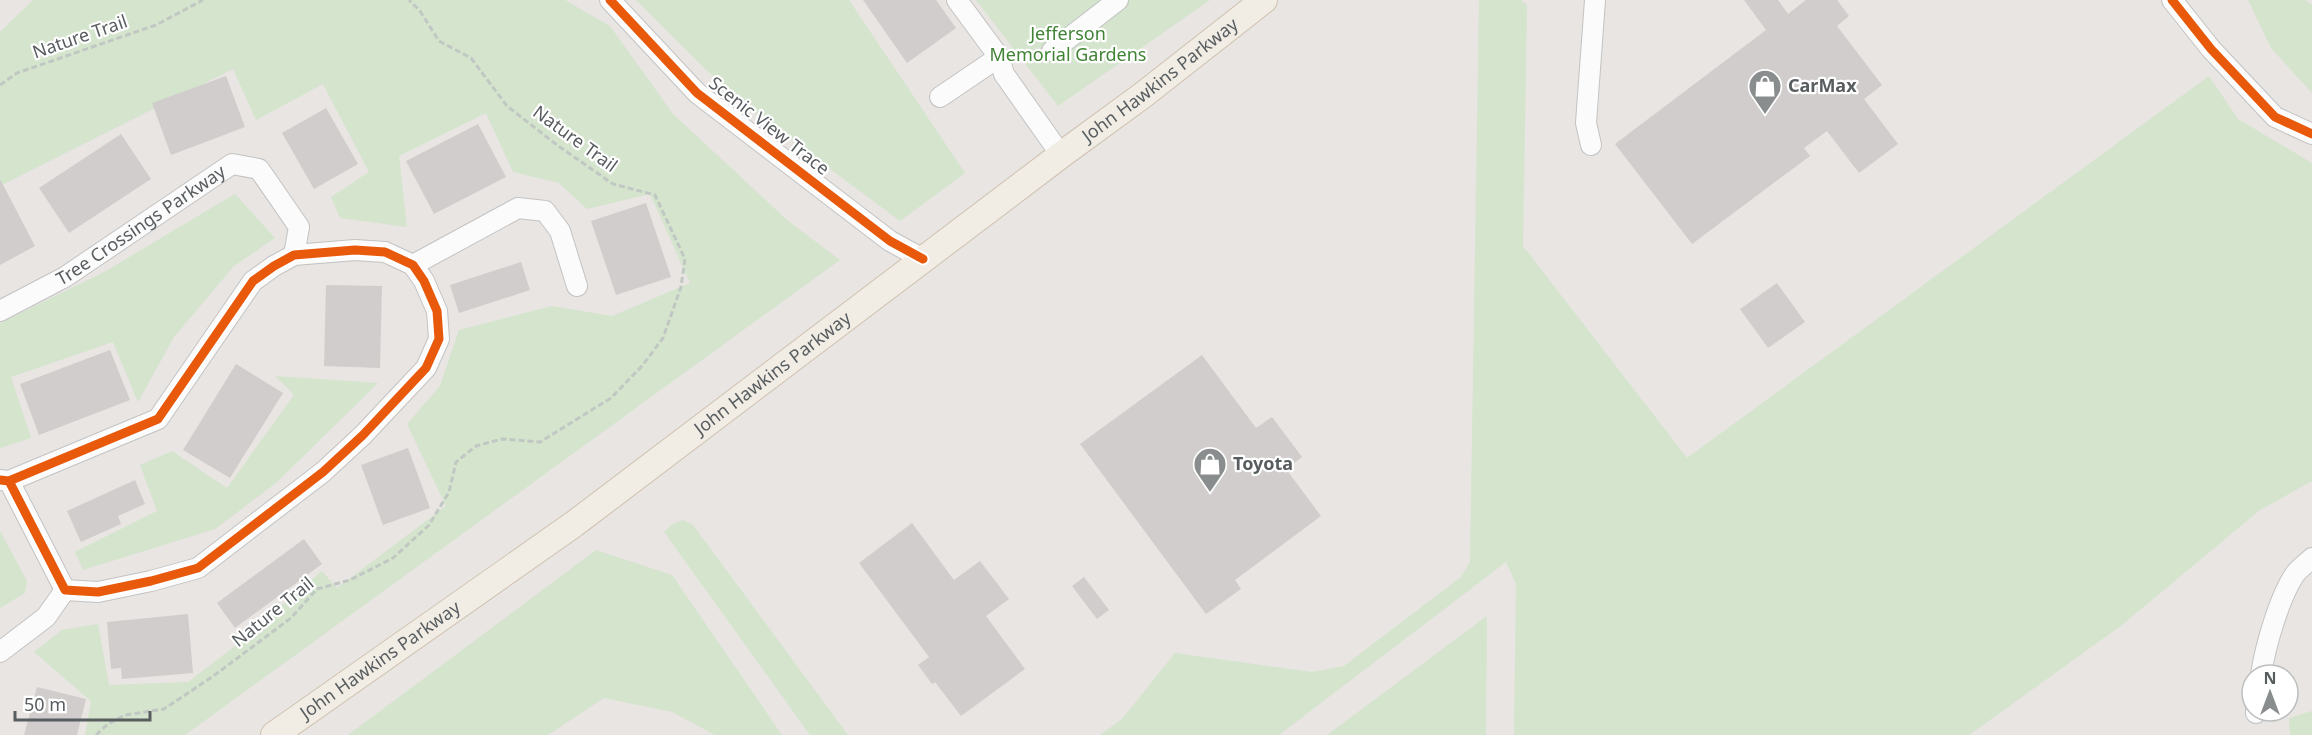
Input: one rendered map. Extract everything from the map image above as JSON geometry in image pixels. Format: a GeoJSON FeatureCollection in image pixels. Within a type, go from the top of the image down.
{"type":"FeatureCollection","features":[{"type":"Feature","properties":{"kind":"main road","name":"John Hawkins Parkway"},"geometry":{"type":"LineString","coordinates":[[274,735],[574,524],[1143,95],[1264,0]]}},
{"type":"Feature","properties":{"kind":"street","name":"Scenic View Trace"},"geometry":{"type":"LineString","coordinates":[[610,0],[697,93],[890,241],[923,259]]}},
{"type":"Feature","properties":{"kind":"street"},"geometry":{"type":"LineString","coordinates":[[957,0],[999,57],[1004,74],[1061,155]]}},
{"type":"Feature","properties":{"kind":"street"},"geometry":{"type":"LineString","coordinates":[[1052,51],[1119,0]]}},
{"type":"Feature","properties":{"kind":"street"},"geometry":{"type":"LineString","coordinates":[[1591,145],[1586,123],[1595,0]]}},
{"type":"Feature","properties":{"kind":"street"},"geometry":{"type":"LineString","coordinates":[[2172,0],[2211,49],[2275,117],[2312,134]]}},
{"type":"Feature","properties":{"kind":"street"},"geometry":{"type":"LineString","coordinates":[[940,97],[999,57]]}},
{"type":"Feature","properties":{"kind":"street","name":"Tree Crossings Parkway"},"geometry":{"type":"LineString","coordinates":[[0,310],[65,278],[232,164],[259,169],[299,227],[294,255]]}},
{"type":"Feature","properties":{"kind":"street"},"geometry":{"type":"LineString","coordinates":[[413,265],[518,208],[545,211],[560,231],[577,286]]}},
{"type":"Feature","properties":{"kind":"street"},"geometry":{"type":"LineString","coordinates":[[355,250],[385,252],[413,265],[424,281],[437,311],[439,339],[426,368],[405,392],[323,472],[198,568],[98,592],[65,590],[4,481],[158,419],[253,281],[294,255],[355,250]]}},
{"type":"Feature","properties":{"kind":"street"},"geometry":{"type":"LineString","coordinates":[[2262,663],[2283,597],[2296,573],[2312,558]]}},
{"type":"Feature","properties":{"kind":"street"},"geometry":{"type":"LineString","coordinates":[[0,652],[46,616],[65,590]]}},
{"type":"Feature","properties":{"kind":"green space"},"geometry":{"type":"Polygon","coordinates":[[[33,0],[565,0],[610,26],[673,114],[787,220],[840,260],[185,735],[85,735],[91,701],[34,652],[62,630],[98,624],[109,685],[188,682],[235,646],[322,571],[337,588],[446,506],[407,424],[440,386],[459,330],[552,306],[612,316],[690,283],[650,194],[587,209],[559,183],[513,172],[486,113],[399,156],[407,227],[340,218],[331,197],[369,172],[323,84],[256,120],[233,69],[0,186],[0,32],[33,0]]]}},
{"type":"Feature","properties":{"kind":"green space"},"geometry":{"type":"Polygon","coordinates":[[[636,0],[849,0],[965,173],[900,221],[734,97],[636,0]]]}},
{"type":"Feature","properties":{"kind":"green space","name":"Jefferson Memorial Gardens"},"geometry":{"type":"Polygon","coordinates":[[[976,0],[1210,0],[1058,106],[976,0]]]}},
{"type":"Feature","properties":{"kind":"green space"},"geometry":{"type":"Polygon","coordinates":[[[1479,0],[1521,0],[1527,5],[1523,246],[1687,458],[2209,76],[2238,119],[2312,163],[2312,481],[2260,510],[2122,625],[1969,735],[1514,735],[1516,584],[1506,562],[1279,735],[1100,735],[1122,719],[1175,653],[1312,672],[1344,666],[1461,577],[1470,562],[1479,0]]]}},
{"type":"Feature","properties":{"kind":"green space"},"geometry":{"type":"Polygon","coordinates":[[[2248,0],[2305,0],[2312,5],[2312,93],[2271,48],[2248,0]]]}},
{"type":"Feature","properties":{"kind":"green space"},"geometry":{"type":"Polygon","coordinates":[[[235,194],[275,238],[234,266],[174,337],[138,402],[113,342],[11,377],[31,438],[0,448],[0,323],[106,271],[235,194]]]}},
{"type":"Feature","properties":{"kind":"green space"},"geometry":{"type":"Polygon","coordinates":[[[275,376],[378,383],[276,483],[215,529],[83,570],[75,552],[157,511],[140,465],[172,451],[227,488],[294,395],[275,376]]]}},
{"type":"Feature","properties":{"kind":"green space"},"geometry":{"type":"Polygon","coordinates":[[[683,520],[693,525],[848,735],[810,735],[664,532],[673,524],[683,520]]]}},
{"type":"Feature","properties":{"kind":"green space"},"geometry":{"type":"Polygon","coordinates":[[[0,531],[27,581],[25,593],[0,608],[0,531]]]}},
{"type":"Feature","properties":{"kind":"green space"},"geometry":{"type":"Polygon","coordinates":[[[596,550],[672,575],[782,735],[715,735],[672,712],[604,698],[548,735],[348,735],[596,550]]]}},
{"type":"Feature","properties":{"kind":"green space"},"geometry":{"type":"Polygon","coordinates":[[[1487,616],[1486,735],[1327,735],[1487,616]]]}},
{"type":"Feature","properties":{"kind":"green space"},"geometry":{"type":"Polygon","coordinates":[[[2312,711],[2312,735],[2290,735],[2289,723],[2300,723],[2300,715],[2312,711]]]}},
{"type":"Feature","properties":{"kind":"building"},"geometry":{"type":"Polygon","coordinates":[[[863,0],[936,0],[956,28],[907,63],[863,0]]]}},
{"type":"Feature","properties":{"kind":"building","name":"CarMax"},"geometry":{"type":"Polygon","coordinates":[[[1744,0],[1778,0],[1788,14],[1806,0],[1837,0],[1849,16],[1837,26],[1882,85],[1864,99],[1898,144],[1859,173],[1827,131],[1804,148],[1810,156],[1692,244],[1615,144],[1766,30],[1744,0]]]}},
{"type":"Feature","properties":{"kind":"building"},"geometry":{"type":"Polygon","coordinates":[[[226,76],[245,127],[171,155],[152,103],[226,76]]]}},
{"type":"Feature","properties":{"kind":"building"},"geometry":{"type":"Polygon","coordinates":[[[326,108],[358,164],[314,189],[282,133],[326,108]]]}},
{"type":"Feature","properties":{"kind":"building"},"geometry":{"type":"Polygon","coordinates":[[[478,124],[506,177],[434,214],[406,161],[478,124]]]}},
{"type":"Feature","properties":{"kind":"building"},"geometry":{"type":"Polygon","coordinates":[[[121,134],[151,179],[69,233],[39,188],[121,134]]]}},
{"type":"Feature","properties":{"kind":"building"},"geometry":{"type":"Polygon","coordinates":[[[0,179],[35,246],[0,265],[0,179]]]}},
{"type":"Feature","properties":{"kind":"building"},"geometry":{"type":"Polygon","coordinates":[[[646,203],[671,277],[616,295],[591,221],[646,203]]]}},
{"type":"Feature","properties":{"kind":"building"},"geometry":{"type":"Polygon","coordinates":[[[521,262],[530,290],[459,313],[450,285],[521,262]]]}},
{"type":"Feature","properties":{"kind":"building"},"geometry":{"type":"Polygon","coordinates":[[[1777,283],[1805,322],[1768,348],[1740,309],[1777,283]]]}},
{"type":"Feature","properties":{"kind":"building"},"geometry":{"type":"Polygon","coordinates":[[[326,285],[382,286],[380,368],[324,366],[326,285]]]}},
{"type":"Feature","properties":{"kind":"building"},"geometry":{"type":"Polygon","coordinates":[[[110,350],[130,400],[39,435],[20,384],[110,350]]]}},
{"type":"Feature","properties":{"kind":"building","name":"Toyota"},"geometry":{"type":"Polygon","coordinates":[[[1202,355],[1256,428],[1272,417],[1302,457],[1286,469],[1321,516],[1235,580],[1241,589],[1206,614],[1080,444],[1202,355]]]}},
{"type":"Feature","properties":{"kind":"building"},"geometry":{"type":"Polygon","coordinates":[[[236,364],[283,393],[230,478],[183,450],[236,364]]]}},
{"type":"Feature","properties":{"kind":"building"},"geometry":{"type":"Polygon","coordinates":[[[408,448],[430,508],[383,525],[361,465],[408,448]]]}},
{"type":"Feature","properties":{"kind":"building"},"geometry":{"type":"Polygon","coordinates":[[[135,480],[145,504],[118,516],[121,524],[81,542],[67,511],[135,480]]]}},
{"type":"Feature","properties":{"kind":"building"},"geometry":{"type":"Polygon","coordinates":[[[912,523],[954,580],[980,561],[1009,599],[986,616],[1025,669],[961,716],[935,682],[932,684],[918,665],[929,657],[859,563],[912,523]]]}},
{"type":"Feature","properties":{"kind":"building"},"geometry":{"type":"Polygon","coordinates":[[[304,539],[322,564],[235,628],[217,603],[304,539]]]}},
{"type":"Feature","properties":{"kind":"building"},"geometry":{"type":"Polygon","coordinates":[[[1084,577],[1109,610],[1097,619],[1072,586],[1084,577]]]}},
{"type":"Feature","properties":{"kind":"building"},"geometry":{"type":"Polygon","coordinates":[[[188,614],[193,673],[122,679],[121,668],[111,669],[107,622],[188,614]]]}},
{"type":"Feature","properties":{"kind":"building"},"geometry":{"type":"Polygon","coordinates":[[[37,687],[86,699],[77,735],[24,735],[37,687]]]}},
{"type":"Feature","properties":{"kind":"cycle path"},"geometry":{"type":"LineString","coordinates":[[610,0],[697,93],[890,241],[923,259]]}},
{"type":"Feature","properties":{"kind":"cycle path"},"geometry":{"type":"LineString","coordinates":[[2172,0],[2211,49],[2275,117],[2312,134]]}},
{"type":"Feature","properties":{"kind":"cycle path"},"geometry":{"type":"LineString","coordinates":[[0,480],[9,481],[158,419],[253,281],[294,255],[355,250],[385,252],[413,265],[424,281],[437,311],[439,339],[426,368],[363,435],[323,472],[198,568],[98,592],[65,590],[9,481]]}},
{"type":"Feature","properties":{"kind":"place","name":"CarMax"},"geometry":{"type":"Point","coordinates":[1765,115]}},
{"type":"Feature","properties":{"kind":"place","name":"Toyota"},"geometry":{"type":"Point","coordinates":[1210,493]}}]}
